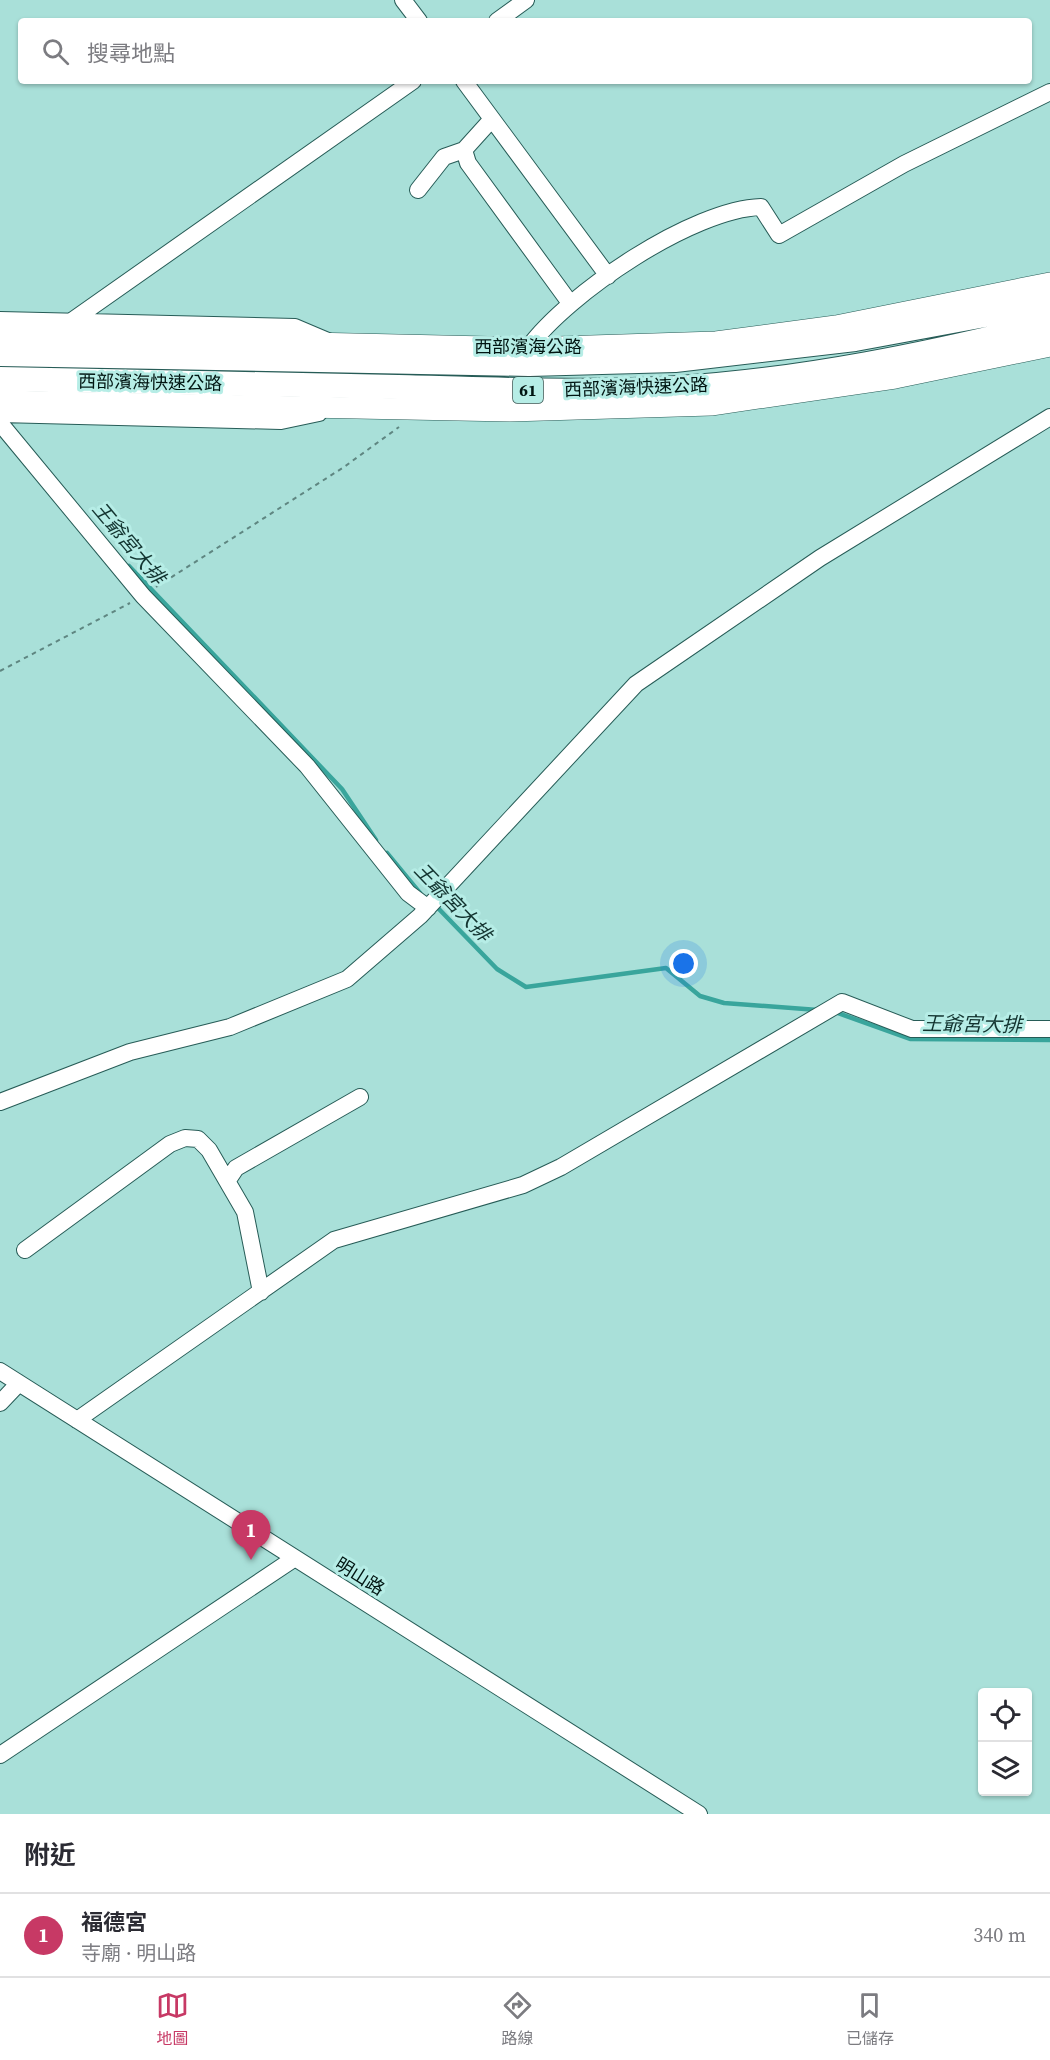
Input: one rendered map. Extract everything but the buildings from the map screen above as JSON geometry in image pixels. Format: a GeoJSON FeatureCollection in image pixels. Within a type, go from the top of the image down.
{"type":"FeatureCollection","features":[{"type":"Feature","properties":{"kind":"highway","name":"西部濱海快速公路"},"geometry":{"type":"LineString","coordinates":[[0,354],[529,364],[675,360],[855,339],[1050,303]]}},
{"type":"Feature","properties":{"kind":"highway","name":"西部濱海快速公路"},"geometry":{"type":"LineString","coordinates":[[0,379],[520,390],[677,388],[736,383],[860,365],[957,348],[1050,324]]}},
{"type":"Feature","properties":{"kind":"main road","name":"西部濱海公路"},"geometry":{"type":"LineString","coordinates":[[0,336],[528,348],[716,342],[836,326],[1050,282]]}},
{"type":"Feature","properties":{"kind":"main road","name":"61"},"geometry":{"type":"LineString","coordinates":[[0,401],[510,411],[711,405],[895,378],[1050,346]]}},
{"type":"Feature","properties":{"kind":"street"},"geometry":{"type":"LineString","coordinates":[[403,0],[417,18]]}},
{"type":"Feature","properties":{"kind":"street"},"geometry":{"type":"LineString","coordinates":[[501,18],[526,0]]}},
{"type":"Feature","properties":{"kind":"street"},"geometry":{"type":"LineString","coordinates":[[73,320],[409,84]]}},
{"type":"Feature","properties":{"kind":"street"},"geometry":{"type":"LineString","coordinates":[[466,84],[608,276]]}},
{"type":"Feature","properties":{"kind":"street"},"geometry":{"type":"LineString","coordinates":[[528,348],[539,332],[570,303],[608,276],[688,227],[740,207],[761,207],[779,235],[904,164],[1050,92]]}},
{"type":"Feature","properties":{"kind":"street"},"geometry":{"type":"LineString","coordinates":[[418,190],[444,157],[464,150],[492,119]]}},
{"type":"Feature","properties":{"kind":"street"},"geometry":{"type":"LineString","coordinates":[[464,150],[468,163],[570,303]]}},
{"type":"Feature","properties":{"kind":"street"},"geometry":{"type":"LineString","coordinates":[[0,320],[295,327],[334,343]]}},
{"type":"Feature","properties":{"kind":"street"},"geometry":{"type":"LineString","coordinates":[[0,414],[281,421],[340,408]]}},
{"type":"Feature","properties":{"kind":"street"},"geometry":{"type":"LineString","coordinates":[[0,1102],[130,1052],[231,1027],[347,979],[431,905],[636,684],[819,558],[1050,417]]}},
{"type":"Feature","properties":{"kind":"street"},"geometry":{"type":"LineString","coordinates":[[0,423],[307,766],[408,893],[431,905]]}},
{"type":"Feature","properties":{"kind":"street"},"geometry":{"type":"LineString","coordinates":[[77,1420],[334,1240],[523,1185],[561,1167],[842,1002],[912,1029],[1050,1029]]}},
{"type":"Feature","properties":{"kind":"street"},"geometry":{"type":"LineString","coordinates":[[228,1180],[236,1168],[360,1097]]}},
{"type":"Feature","properties":{"kind":"street"},"geometry":{"type":"LineString","coordinates":[[25,1250],[170,1144],[184,1138],[198,1139],[209,1150],[245,1212],[261,1292]]}},
{"type":"Feature","properties":{"kind":"street","name":"明山路"},"geometry":{"type":"LineString","coordinates":[[0,1371],[699,1814]]}},
{"type":"Feature","properties":{"kind":"street"},"geometry":{"type":"LineString","coordinates":[[0,1403],[18,1383]]}},
{"type":"Feature","properties":{"kind":"street"},"geometry":{"type":"LineString","coordinates":[[0,1755],[295,1558]]}},
{"type":"Feature","properties":{"kind":"path"},"geometry":{"type":"LineString","coordinates":[[0,671],[149,592],[344,466],[424,409]]}},
{"type":"Feature","properties":{"kind":"waterway","name":"王爺宮大排"},"geometry":{"type":"LineString","coordinates":[[129,566],[342,789],[376,840]]}},
{"type":"Feature","properties":{"kind":"waterway","name":"王爺宮大排"},"geometry":{"type":"LineString","coordinates":[[387,853],[420,893]]}},
{"type":"Feature","properties":{"kind":"waterway","name":"王爺宮大排"},"geometry":{"type":"LineString","coordinates":[[436,906],[497,969],[526,987],[666,968],[700,996],[724,1003],[818,1010]]}},
{"type":"Feature","properties":{"kind":"waterway","name":"王爺宮大排"},"geometry":{"type":"LineString","coordinates":[[835,1012],[910,1039],[1050,1040]]}},
{"type":"Feature","properties":{"kind":"place","name":"福德宮"},"geometry":{"type":"Point","coordinates":[251,1560]}}]}
